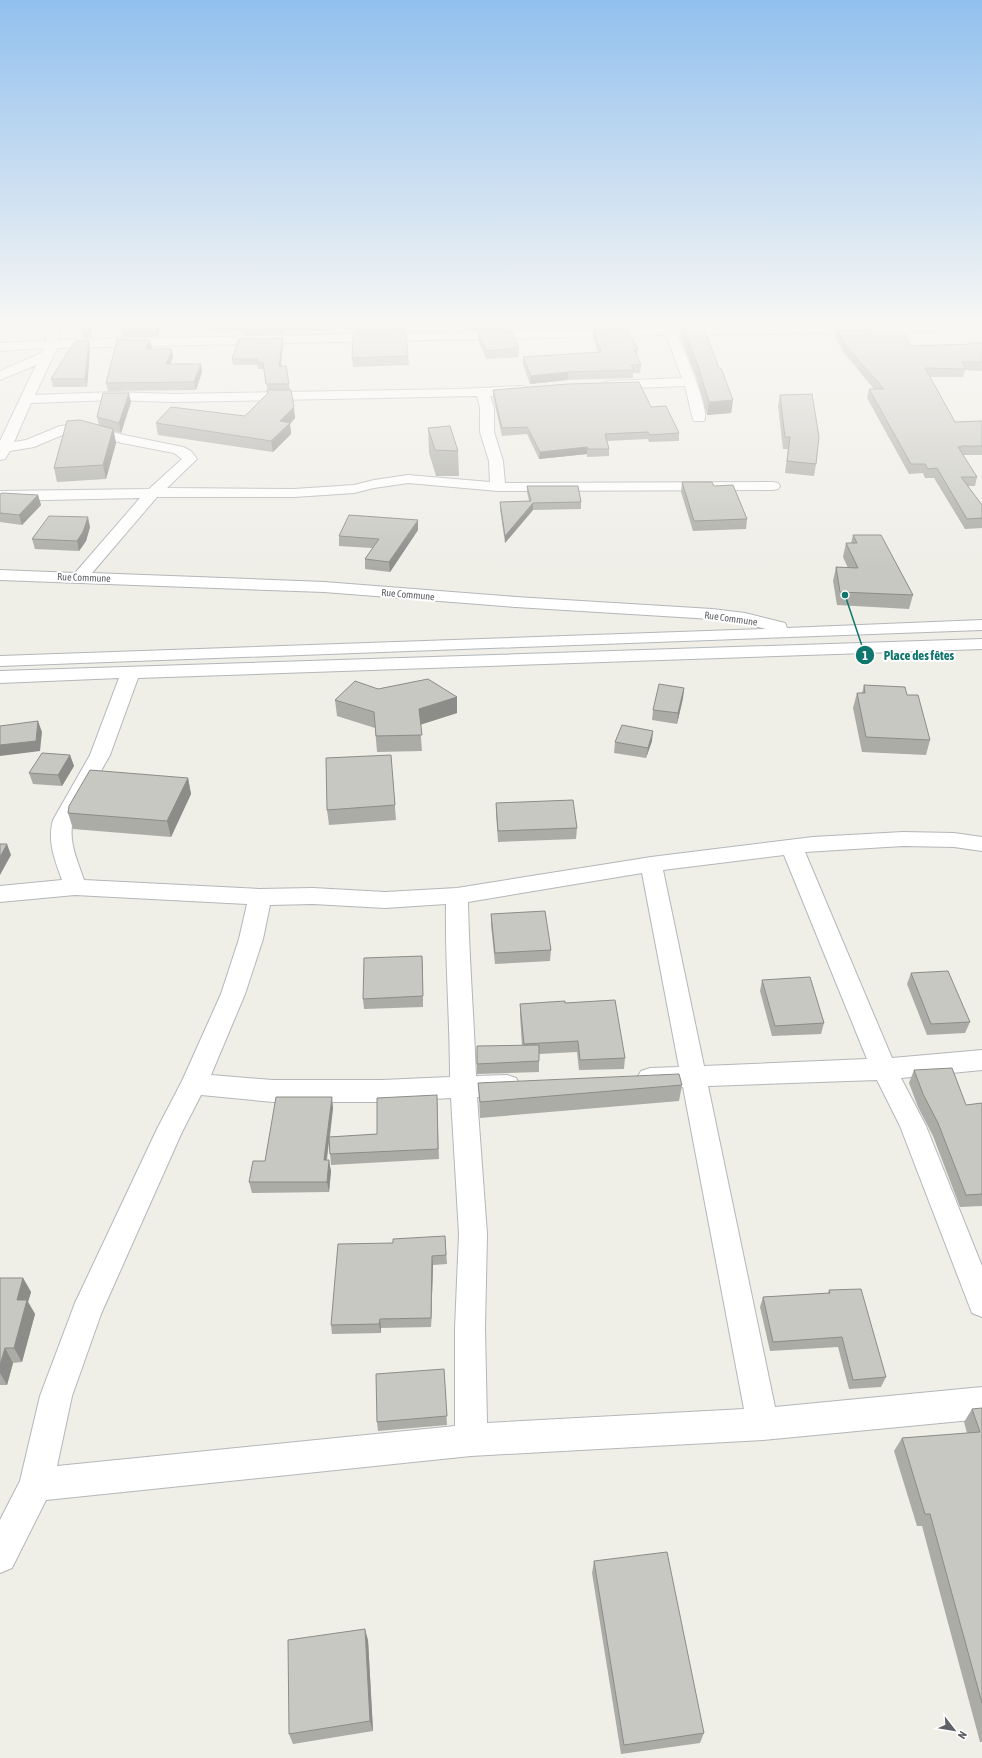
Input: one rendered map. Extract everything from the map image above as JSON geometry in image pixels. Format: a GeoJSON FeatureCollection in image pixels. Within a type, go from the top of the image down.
{"type":"FeatureCollection","features":[{"type":"Feature","properties":{"kind":"street"},"geometry":{"type":"LineString","coordinates":[[2,452],[26,404]]}},
{"type":"Feature","properties":{"kind":"street"},"geometry":{"type":"LineString","coordinates":[[486,404],[487,432],[496,461],[498,487]]}},
{"type":"Feature","properties":{"kind":"street"},"geometry":{"type":"LineString","coordinates":[[697,404],[700,418]]}},
{"type":"Feature","properties":{"kind":"street"},"geometry":{"type":"LineString","coordinates":[[2,452],[29,444],[65,429],[84,428],[92,429],[122,439],[178,450],[186,454],[190,459],[152,494],[80,577]]}},
{"type":"Feature","properties":{"kind":"street"},"geometry":{"type":"LineString","coordinates":[[0,496],[152,494],[183,492],[329,492],[408,479],[498,487],[773,486]]}},
{"type":"Feature","properties":{"kind":"street","name":"Rue Commune"},"geometry":{"type":"LineString","coordinates":[[0,575],[324,587],[516,602],[712,614],[746,618],[776,626],[799,641]]}},
{"type":"Feature","properties":{"kind":"street"},"geometry":{"type":"LineString","coordinates":[[0,661],[381,656],[799,641],[982,625]]}},
{"type":"Feature","properties":{"kind":"street"},"geometry":{"type":"LineString","coordinates":[[799,641],[982,644]]}},
{"type":"Feature","properties":{"kind":"street"},"geometry":{"type":"LineString","coordinates":[[0,677],[131,672],[381,656]]}},
{"type":"Feature","properties":{"kind":"street"},"geometry":{"type":"LineString","coordinates":[[75,887],[63,851],[60,832],[63,820],[100,755],[131,672]]}},
{"type":"Feature","properties":{"kind":"street"},"geometry":{"type":"LineString","coordinates":[[0,894],[75,887],[154,890],[260,897],[313,896],[385,900],[458,896],[651,864],[792,847],[903,839],[954,840],[982,844]]}},
{"type":"Feature","properties":{"kind":"street"},"geometry":{"type":"LineString","coordinates":[[792,847],[884,1069],[913,1126],[982,1303]]}},
{"type":"Feature","properties":{"kind":"street"},"geometry":{"type":"LineString","coordinates":[[651,864],[695,1076],[763,1424]]}},
{"type":"Feature","properties":{"kind":"street"},"geometry":{"type":"LineString","coordinates":[[458,896],[457,958],[462,1018],[463,1086],[473,1234],[470,1328],[471,1440]]}},
{"type":"Feature","properties":{"kind":"street"},"geometry":{"type":"LineString","coordinates":[[0,1556],[36,1485],[56,1396],[86,1313],[170,1130],[194,1084],[233,994],[251,939],[260,897]]}},
{"type":"Feature","properties":{"kind":"street"},"geometry":{"type":"LineString","coordinates":[[631,1079],[884,1069],[982,1060]]}},
{"type":"Feature","properties":{"kind":"street"},"geometry":{"type":"LineString","coordinates":[[194,1084],[273,1091],[382,1091],[527,1084]]}},
{"type":"Feature","properties":{"kind":"street"},"geometry":{"type":"LineString","coordinates":[[36,1485],[471,1440],[763,1424],[982,1403]]}},
{"type":"Feature","properties":{"kind":"building"},"geometry":{"type":"Polygon","coordinates":[[[100,404],[125,404],[119,423],[97,417],[100,404]]]}},
{"type":"Feature","properties":{"kind":"building"},"geometry":{"type":"Polygon","coordinates":[[[257,404],[293,404],[294,407],[280,421],[290,423],[271,441],[156,423],[171,407],[245,416],[257,404]]]}},
{"type":"Feature","properties":{"kind":"building"},"geometry":{"type":"Polygon","coordinates":[[[496,404],[650,404],[651,407],[666,406],[679,433],[650,435],[648,432],[605,434],[609,449],[588,449],[587,447],[540,452],[527,427],[502,428],[496,404]]]}},
{"type":"Feature","properties":{"kind":"building"},"geometry":{"type":"Polygon","coordinates":[[[781,404],[814,404],[819,437],[816,464],[787,461],[790,437],[785,437],[781,404]]]}},
{"type":"Feature","properties":{"kind":"building"},"geometry":{"type":"Polygon","coordinates":[[[877,404],[945,404],[955,422],[982,421],[982,446],[958,447],[977,477],[961,477],[982,505],[982,518],[967,519],[937,468],[928,469],[925,464],[911,464],[877,404]]]}},
{"type":"Feature","properties":{"kind":"building"},"geometry":{"type":"Polygon","coordinates":[[[80,420],[113,429],[103,465],[54,468],[67,421],[80,420]]]}},
{"type":"Feature","properties":{"kind":"building"},"geometry":{"type":"Polygon","coordinates":[[[450,426],[458,451],[435,450],[428,428],[450,426]]]}},
{"type":"Feature","properties":{"kind":"building"},"geometry":{"type":"Polygon","coordinates":[[[682,482],[712,482],[714,486],[733,485],[747,519],[694,521],[682,482]]]}},
{"type":"Feature","properties":{"kind":"building"},"geometry":{"type":"Polygon","coordinates":[[[527,486],[578,486],[581,502],[533,503],[505,536],[500,502],[531,501],[527,486]]]}},
{"type":"Feature","properties":{"kind":"building"},"geometry":{"type":"Polygon","coordinates":[[[0,494],[38,495],[19,515],[0,513],[0,494]]]}},
{"type":"Feature","properties":{"kind":"building"},"geometry":{"type":"Polygon","coordinates":[[[349,515],[418,520],[389,562],[365,559],[379,539],[339,536],[349,515]]]}},
{"type":"Feature","properties":{"kind":"building"},"geometry":{"type":"Polygon","coordinates":[[[49,516],[88,517],[83,532],[77,541],[32,539],[49,516]]]}},
{"type":"Feature","properties":{"kind":"building"},"geometry":{"type":"Polygon","coordinates":[[[853,535],[881,535],[913,595],[840,592],[836,567],[858,568],[846,543],[857,543],[853,535]]]}},
{"type":"Feature","properties":{"kind":"building"},"geometry":{"type":"Polygon","coordinates":[[[428,679],[457,697],[419,709],[422,735],[376,736],[374,712],[335,700],[355,681],[378,689],[428,679]]]}},
{"type":"Feature","properties":{"kind":"building"},"geometry":{"type":"Polygon","coordinates":[[[659,684],[684,688],[678,713],[653,710],[659,684]]]}},
{"type":"Feature","properties":{"kind":"building"},"geometry":{"type":"Polygon","coordinates":[[[864,685],[905,687],[907,695],[918,695],[930,740],[866,737],[857,693],[865,693],[864,685]]]}},
{"type":"Feature","properties":{"kind":"building"},"geometry":{"type":"Polygon","coordinates":[[[38,721],[36,741],[0,745],[0,726],[38,721]]]}},
{"type":"Feature","properties":{"kind":"building"},"geometry":{"type":"Polygon","coordinates":[[[622,725],[653,731],[648,748],[615,742],[622,725]]]}},
{"type":"Feature","properties":{"kind":"building"},"geometry":{"type":"Polygon","coordinates":[[[42,753],[70,755],[58,775],[29,773],[42,753]]]}},
{"type":"Feature","properties":{"kind":"building"},"geometry":{"type":"Polygon","coordinates":[[[391,755],[395,805],[327,810],[326,758],[391,755]]]}},
{"type":"Feature","properties":{"kind":"building"},"geometry":{"type":"Polygon","coordinates":[[[90,770],[188,778],[167,821],[68,813],[69,806],[90,770]]]}},
{"type":"Feature","properties":{"kind":"building"},"geometry":{"type":"Polygon","coordinates":[[[573,800],[577,828],[498,831],[496,803],[573,800]]]}},
{"type":"Feature","properties":{"kind":"building"},"geometry":{"type":"Polygon","coordinates":[[[0,844],[7,844],[0,857],[0,844]]]}},
{"type":"Feature","properties":{"kind":"building"},"geometry":{"type":"Polygon","coordinates":[[[545,911],[551,950],[495,953],[491,914],[545,911]]]}},
{"type":"Feature","properties":{"kind":"building"},"geometry":{"type":"Polygon","coordinates":[[[422,956],[423,996],[363,999],[364,958],[422,956]]]}},
{"type":"Feature","properties":{"kind":"building"},"geometry":{"type":"Polygon","coordinates":[[[948,971],[970,1022],[931,1024],[911,973],[948,971]]]}},
{"type":"Feature","properties":{"kind":"building"},"geometry":{"type":"Polygon","coordinates":[[[810,977],[824,1023],[775,1026],[762,980],[810,977]]]}},
{"type":"Feature","properties":{"kind":"building"},"geometry":{"type":"Polygon","coordinates":[[[615,1000],[625,1058],[580,1060],[578,1041],[524,1044],[520,1004],[615,1000]]]}},
{"type":"Feature","properties":{"kind":"building"},"geometry":{"type":"Polygon","coordinates":[[[539,1045],[539,1061],[477,1064],[477,1046],[539,1045]]]}},
{"type":"Feature","properties":{"kind":"building"},"geometry":{"type":"Polygon","coordinates":[[[952,1068],[966,1105],[982,1103],[982,1194],[966,1195],[938,1123],[923,1094],[914,1070],[952,1068]]]}},
{"type":"Feature","properties":{"kind":"building"},"geometry":{"type":"Polygon","coordinates":[[[679,1074],[682,1085],[480,1102],[478,1083],[679,1074]]]}},
{"type":"Feature","properties":{"kind":"building"},"geometry":{"type":"Polygon","coordinates":[[[437,1095],[438,1149],[330,1154],[329,1137],[377,1134],[377,1098],[437,1095]]]}},
{"type":"Feature","properties":{"kind":"building"},"geometry":{"type":"Polygon","coordinates":[[[276,1097],[332,1097],[324,1160],[329,1160],[327,1182],[249,1182],[253,1161],[265,1161],[276,1097]]]}},
{"type":"Feature","properties":{"kind":"building"},"geometry":{"type":"Polygon","coordinates":[[[445,1236],[446,1255],[432,1256],[431,1318],[380,1319],[379,1324],[331,1325],[338,1244],[393,1243],[393,1239],[445,1236]]]}},
{"type":"Feature","properties":{"kind":"building"},"geometry":{"type":"Polygon","coordinates":[[[0,1278],[23,1278],[17,1300],[27,1300],[14,1348],[5,1348],[0,1365],[0,1278]]]}},
{"type":"Feature","properties":{"kind":"building"},"geometry":{"type":"Polygon","coordinates":[[[861,1289],[886,1377],[853,1380],[842,1337],[773,1342],[763,1297],[830,1293],[829,1290],[861,1289]]]}},
{"type":"Feature","properties":{"kind":"building"},"geometry":{"type":"Polygon","coordinates":[[[444,1369],[447,1416],[377,1422],[376,1374],[444,1369]]]}},
{"type":"Feature","properties":{"kind":"building"},"geometry":{"type":"Polygon","coordinates":[[[982,1408],[982,1703],[930,1514],[925,1514],[902,1438],[980,1432],[972,1409],[982,1408]]]}},
{"type":"Feature","properties":{"kind":"building"},"geometry":{"type":"Polygon","coordinates":[[[667,1552],[704,1733],[624,1745],[594,1561],[667,1552]]]}},
{"type":"Feature","properties":{"kind":"building"},"geometry":{"type":"Polygon","coordinates":[[[365,1629],[370,1721],[289,1734],[288,1640],[365,1629]]]}},
{"type":"Feature","properties":{"kind":"place","name":"Place des fêtes"},"geometry":{"type":"Point","coordinates":[845,595]}}]}
